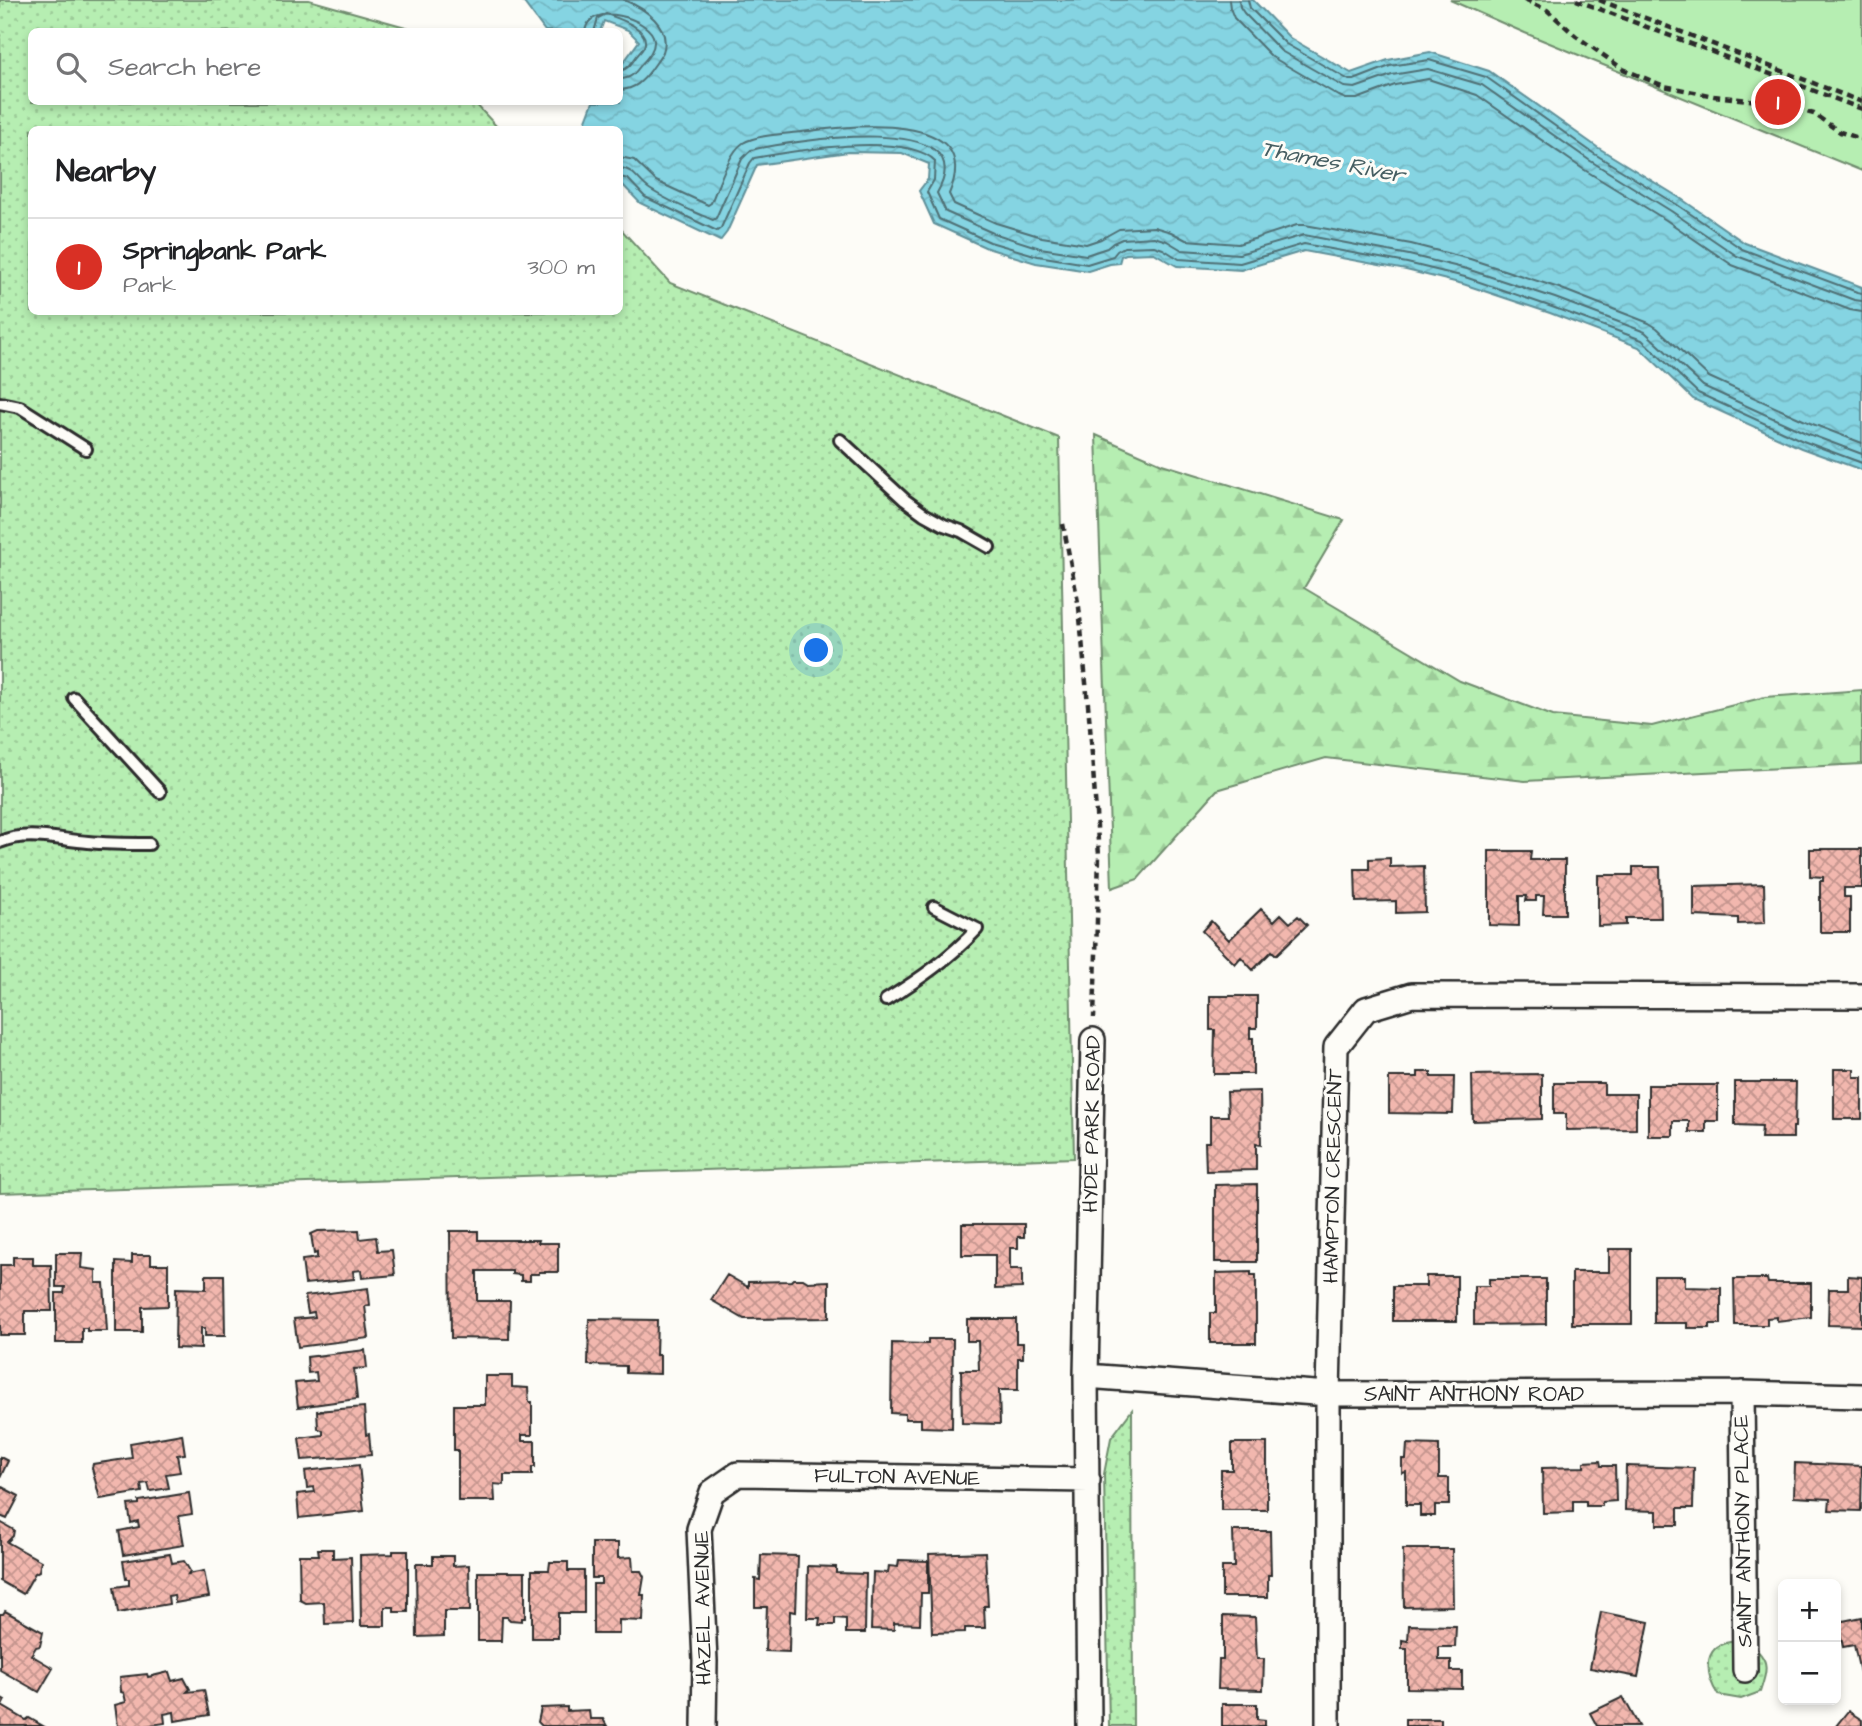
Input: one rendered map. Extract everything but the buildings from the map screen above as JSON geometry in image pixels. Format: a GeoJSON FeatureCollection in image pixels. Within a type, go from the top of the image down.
{"type":"FeatureCollection","features":[{"type":"Feature","properties":{"kind":"street","name":"HAMPTON CRESCENT"},"geometry":{"type":"LineString","coordinates":[[1328,1726],[1328,1394],[1336,1047],[1366,1009],[1412,995],[1862,996]]}},
{"type":"Feature","properties":{"kind":"street","name":"HYDE PARK ROAD"},"geometry":{"type":"LineString","coordinates":[[1089,1726],[1086,1376],[1093,1040]]}},
{"type":"Feature","properties":{"kind":"street","name":"SAINT ANTHONY ROAD"},"geometry":{"type":"LineString","coordinates":[[1086,1376],[1328,1394],[1742,1393],[1862,1396]]}},
{"type":"Feature","properties":{"kind":"street","name":"SAINT ANTHONY PLACE"},"geometry":{"type":"LineString","coordinates":[[1742,1393],[1745,1670]]}},
{"type":"Feature","properties":{"kind":"street","name":"FULTON AVENUE"},"geometry":{"type":"LineString","coordinates":[[712,1492],[738,1474],[1088,1480]]}},
{"type":"Feature","properties":{"kind":"street","name":"HAZEL AVENUE"},"geometry":{"type":"LineString","coordinates":[[704,1726],[705,1661],[699,1529],[712,1492]]}},
{"type":"Feature","properties":{"kind":"lane"},"geometry":{"type":"LineString","coordinates":[[0,403],[20,407],[86,449]]}},
{"type":"Feature","properties":{"kind":"lane"},"geometry":{"type":"LineString","coordinates":[[840,440],[924,514],[989,547]]}},
{"type":"Feature","properties":{"kind":"lane"},"geometry":{"type":"LineString","coordinates":[[74,698],[160,792]]}},
{"type":"Feature","properties":{"kind":"lane"},"geometry":{"type":"LineString","coordinates":[[0,842],[11,837],[33,836],[91,843],[149,845]]}},
{"type":"Feature","properties":{"kind":"lane"},"geometry":{"type":"LineString","coordinates":[[886,1000],[957,951],[977,929],[934,907]]}},
{"type":"Feature","properties":{"kind":"path"},"geometry":{"type":"LineString","coordinates":[[1524,0],[1548,10],[1576,36],[1623,69],[1664,86],[1714,96],[1774,103],[1814,114],[1840,132],[1862,139]]}},
{"type":"Feature","properties":{"kind":"path"},"geometry":{"type":"LineString","coordinates":[[1576,0],[1862,109]]}},
{"type":"Feature","properties":{"kind":"path"},"geometry":{"type":"LineString","coordinates":[[1599,0],[1862,102]]}},
{"type":"Feature","properties":{"kind":"path","name":"HYDE PARK ROAD"},"geometry":{"type":"LineString","coordinates":[[1063,524],[1079,607],[1099,856],[1093,1040]]}},
{"type":"Feature","properties":{"kind":"green space"},"geometry":{"type":"Polygon","coordinates":[[[0,0],[309,0],[409,28],[28,28],[28,105],[477,105],[496,126],[28,126],[28,315],[623,315],[623,231],[670,283],[1059,438],[1074,1158],[0,1193],[0,0]]]}},
{"type":"Feature","properties":{"kind":"green space"},"geometry":{"type":"Polygon","coordinates":[[[1450,0],[1862,0],[1862,171],[1525,33],[1450,0]]]}},
{"type":"Feature","properties":{"kind":"green space"},"geometry":{"type":"Polygon","coordinates":[[[1096,435],[1162,464],[1344,520],[1304,588],[1460,681],[1553,716],[1652,726],[1765,697],[1862,690],[1862,764],[1525,781],[1326,758],[1217,790],[1138,879],[1112,888],[1096,435]]]}},
{"type":"Feature","properties":{"kind":"green space"},"geometry":{"type":"Polygon","coordinates":[[[1132,1410],[1133,1726],[1109,1726],[1104,1474],[1111,1438],[1132,1410]]]}},
{"type":"Feature","properties":{"kind":"green space"},"geometry":{"type":"Polygon","coordinates":[[[1747,1641],[1760,1653],[1765,1663],[1760,1692],[1741,1699],[1718,1695],[1709,1671],[1710,1656],[1721,1645],[1747,1641]]]}},
{"type":"Feature","properties":{"kind":"water","name":"Thames River"},"geometry":{"type":"Polygon","coordinates":[[[522,0],[1253,0],[1290,38],[1351,73],[1388,60],[1430,52],[1489,71],[1597,147],[1680,198],[1745,243],[1862,287],[1862,470],[1801,448],[1693,399],[1639,347],[1463,284],[1406,270],[1304,251],[1241,270],[1177,266],[1154,253],[1126,254],[1121,256],[1119,263],[1088,271],[1036,263],[987,248],[934,224],[919,191],[928,179],[929,164],[902,153],[848,152],[757,165],[727,232],[720,241],[640,203],[623,185],[623,126],[586,126],[592,105],[623,105],[623,63],[639,41],[628,30],[604,21],[601,28],[543,28],[522,0]]]}},
{"type":"Feature","properties":{"kind":"place","name":"Springbank Park"},"geometry":{"type":"Point","coordinates":[1778,102]}}]}
